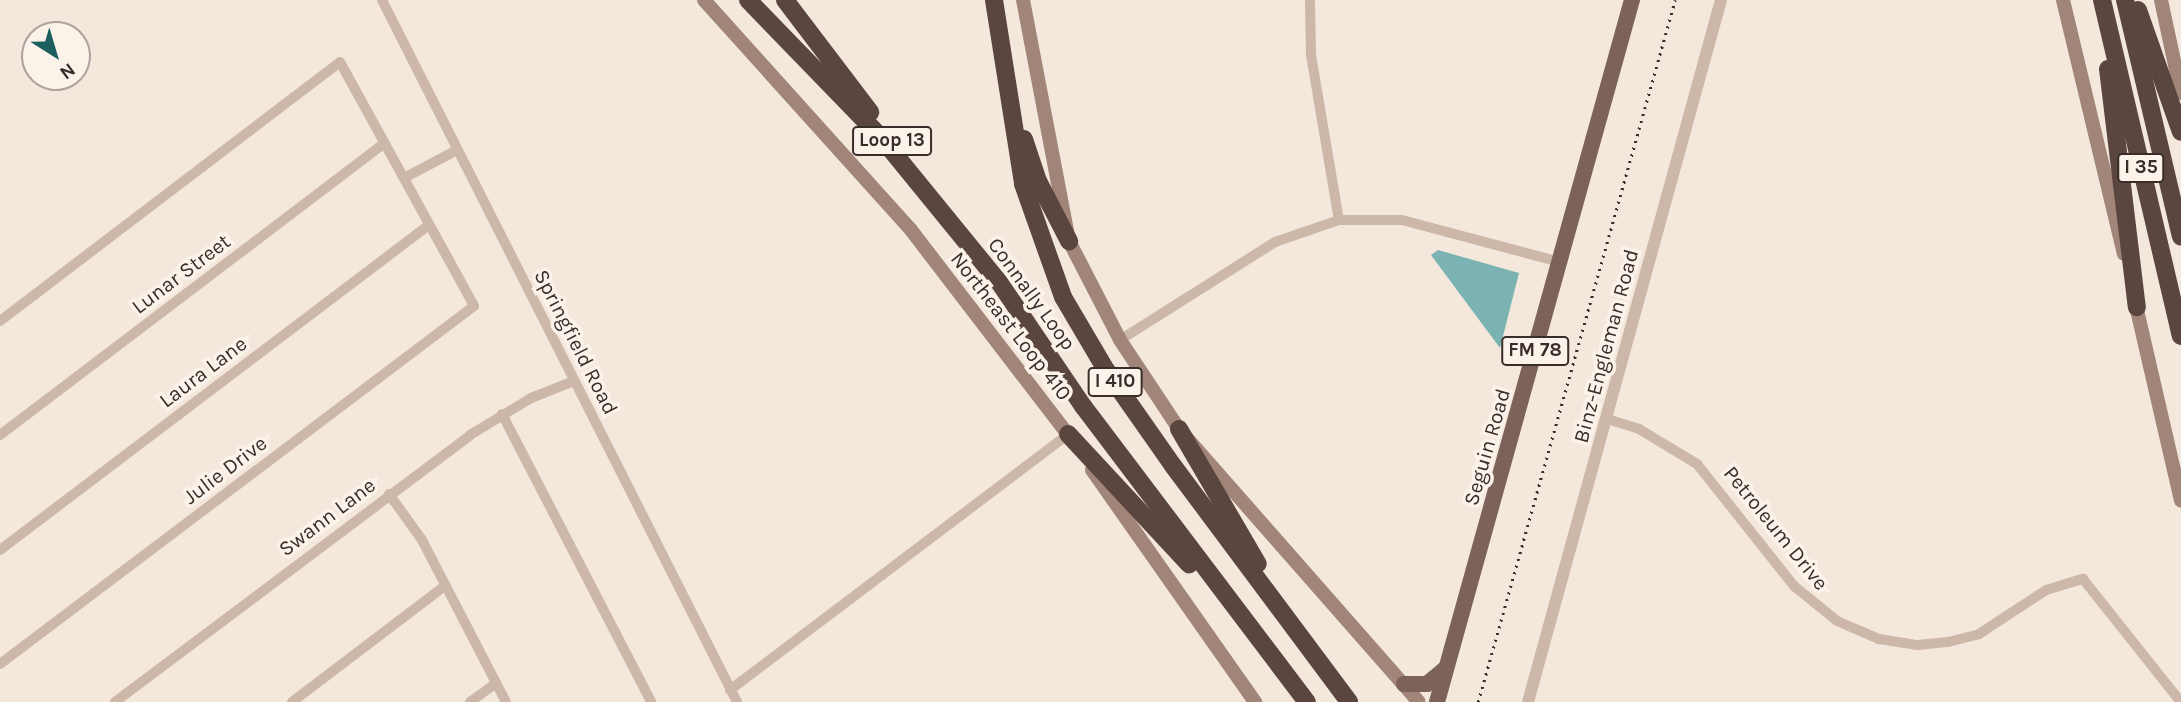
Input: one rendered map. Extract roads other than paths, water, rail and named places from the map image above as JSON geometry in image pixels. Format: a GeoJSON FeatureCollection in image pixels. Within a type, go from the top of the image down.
{"type":"FeatureCollection","features":[{"type":"Feature","properties":{"kind":"highway","name":"Connally Loop"},"geometry":{"type":"LineString","coordinates":[[748,0],[879,135],[999,282],[1083,406],[1248,628],[1307,702]]}},
{"type":"Feature","properties":{"kind":"highway","name":"Loop 13"},"geometry":{"type":"LineString","coordinates":[[785,0],[999,282]]}},
{"type":"Feature","properties":{"kind":"highway","name":"Connally Loop"},"geometry":{"type":"LineString","coordinates":[[994,0],[1023,184],[1063,297],[1106,370],[1349,702]]}},
{"type":"Feature","properties":{"kind":"highway"},"geometry":{"type":"LineString","coordinates":[[2101,0],[2137,307]]}},
{"type":"Feature","properties":{"kind":"highway","name":"I 35"},"geometry":{"type":"LineString","coordinates":[[2101,0],[2181,336]]}},
{"type":"Feature","properties":{"kind":"highway","name":"I 35"},"geometry":{"type":"LineString","coordinates":[[2125,0],[2181,236]]}},
{"type":"Feature","properties":{"kind":"highway"},"geometry":{"type":"LineString","coordinates":[[2135,0],[2181,132]]}},
{"type":"Feature","properties":{"kind":"highway"},"geometry":{"type":"LineString","coordinates":[[1007,86],[1038,181],[1069,241]]}},
{"type":"Feature","properties":{"kind":"highway"},"geometry":{"type":"LineString","coordinates":[[1180,429],[1302,640]]}},
{"type":"Feature","properties":{"kind":"highway"},"geometry":{"type":"LineString","coordinates":[[1068,434],[1248,628]]}},
{"type":"Feature","properties":{"kind":"main road","name":"Northeast Loop 410"},"geometry":{"type":"LineString","coordinates":[[704,0],[911,230],[1068,434],[1255,702]]}},
{"type":"Feature","properties":{"kind":"main road"},"geometry":{"type":"LineString","coordinates":[[1023,0],[1069,241],[1120,340],[1180,429],[1419,702]]}},
{"type":"Feature","properties":{"kind":"main road","name":"Seguin Road"},"geometry":{"type":"LineString","coordinates":[[1437,702],[1632,0]]}},
{"type":"Feature","properties":{"kind":"main road"},"geometry":{"type":"LineString","coordinates":[[2063,0],[2181,501]]}},
{"type":"Feature","properties":{"kind":"main road"},"geometry":{"type":"LineString","coordinates":[[2161,0],[2181,93]]}},
{"type":"Feature","properties":{"kind":"main road"},"geometry":{"type":"LineString","coordinates":[[1404,684],[1427,684],[1446,668]]}},
{"type":"Feature","properties":{"kind":"street","name":"Springfield Road"},"geometry":{"type":"LineString","coordinates":[[382,0],[737,702]]}},
{"type":"Feature","properties":{"kind":"street"},"geometry":{"type":"LineString","coordinates":[[1310,0],[1311,55],[1339,220]]}},
{"type":"Feature","properties":{"kind":"street","name":"Binz-Engleman Road"},"geometry":{"type":"LineString","coordinates":[[1528,702],[1721,0]]}},
{"type":"Feature","properties":{"kind":"street"},"geometry":{"type":"LineString","coordinates":[[0,321],[340,62],[429,225]]}},
{"type":"Feature","properties":{"kind":"street","name":"Lunar Street"},"geometry":{"type":"LineString","coordinates":[[0,435],[384,143]]}},
{"type":"Feature","properties":{"kind":"street"},"geometry":{"type":"LineString","coordinates":[[404,178],[457,150]]}},
{"type":"Feature","properties":{"kind":"street"},"geometry":{"type":"LineString","coordinates":[[1120,340],[1275,242],[1339,220],[1402,220],[1560,262]]}},
{"type":"Feature","properties":{"kind":"street","name":"Julie Drive"},"geometry":{"type":"LineString","coordinates":[[0,664],[474,306],[429,225]]}},
{"type":"Feature","properties":{"kind":"street","name":"Laura Lane"},"geometry":{"type":"LineString","coordinates":[[0,551],[429,225]]}},
{"type":"Feature","properties":{"kind":"street","name":"Swann Lane"},"geometry":{"type":"LineString","coordinates":[[115,702],[389,494],[502,414],[574,381]]}},
{"type":"Feature","properties":{"kind":"street"},"geometry":{"type":"LineString","coordinates":[[502,414],[651,702]]}},
{"type":"Feature","properties":{"kind":"street","name":"Petroleum Drive"},"geometry":{"type":"LineString","coordinates":[[1607,419],[1639,429],[1697,464],[1794,586],[1837,621],[1880,639],[1918,645],[1948,642],[1979,634],[2046,590],[2082,579],[2181,702]]}},
{"type":"Feature","properties":{"kind":"street"},"geometry":{"type":"LineString","coordinates":[[730,690],[1068,434]]}},
{"type":"Feature","properties":{"kind":"street"},"geometry":{"type":"LineString","coordinates":[[389,494],[446,585],[506,702]]}},
{"type":"Feature","properties":{"kind":"street"},"geometry":{"type":"LineString","coordinates":[[292,702],[446,585]]}},
{"type":"Feature","properties":{"kind":"street"},"geometry":{"type":"LineString","coordinates":[[470,702],[496,683]]}},
{"type":"Feature","properties":{"kind":"water"},"geometry":{"type":"Polygon","coordinates":[[[1438,250],[1519,273],[1500,348],[1431,255],[1438,250]]]}},
{"type":"Feature","properties":{"kind":"railway"},"geometry":{"type":"LineString","coordinates":[[1478,702],[1675,0]]}}]}
